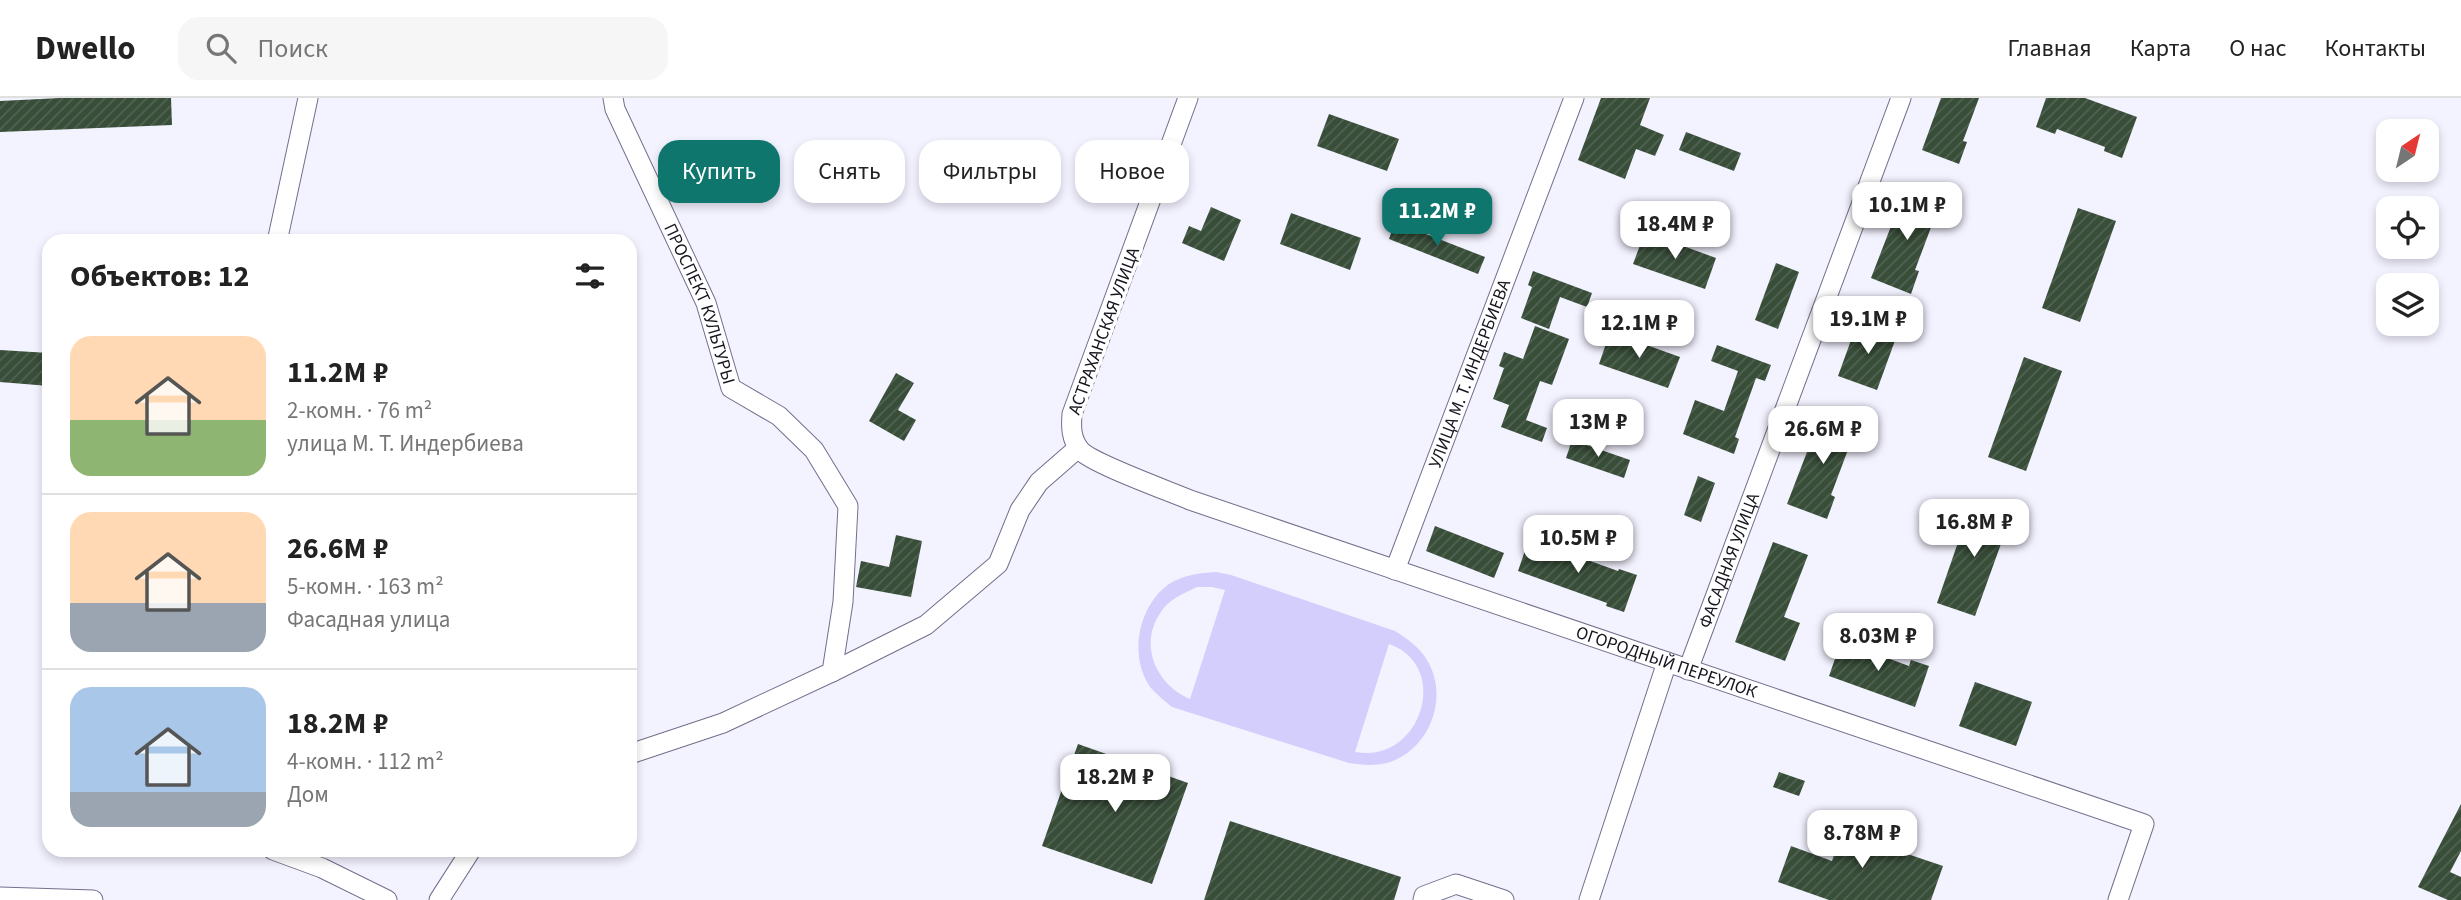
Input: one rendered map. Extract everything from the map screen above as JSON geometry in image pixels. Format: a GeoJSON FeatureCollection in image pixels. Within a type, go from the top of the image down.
{"type":"FeatureCollection","features":[{"type":"Feature","properties":{"kind":"street"},"geometry":{"type":"LineString","coordinates":[[279,234],[308,98]]}},
{"type":"Feature","properties":{"kind":"street","name":"ПРОСПЕКТ КУЛЬТУРЫ"},"geometry":{"type":"LineString","coordinates":[[613,98],[615,109],[706,303],[731,388],[779,416],[814,450],[848,506],[843,602],[832,672]]}},
{"type":"Feature","properties":{"kind":"street","name":"АСТРАХАНСКАЯ УЛИЦА"},"geometry":{"type":"LineString","coordinates":[[1078,448],[1071,426],[1072,414],[1188,98]]}},
{"type":"Feature","properties":{"kind":"street","name":"УЛИЦА М. Т. ИНДЕРБИЕВА"},"geometry":{"type":"LineString","coordinates":[[1395,570],[1574,98]]}},
{"type":"Feature","properties":{"kind":"street","name":"ФАСАДНАЯ УЛИЦА"},"geometry":{"type":"LineString","coordinates":[[1688,670],[1901,98]]}},
{"type":"Feature","properties":{"kind":"street"},"geometry":{"type":"LineString","coordinates":[[637,752],[723,723],[926,625],[998,564],[1020,510],[1039,482],[1078,448]]}},
{"type":"Feature","properties":{"kind":"street","name":"ОГОРОДНЫЙ ПЕРЕУЛОК"},"geometry":{"type":"LineString","coordinates":[[1078,448],[1086,456],[1189,500],[2144,824],[2118,900]]}},
{"type":"Feature","properties":{"kind":"street"},"geometry":{"type":"LineString","coordinates":[[1589,900],[1667,662]]}},
{"type":"Feature","properties":{"kind":"street"},"geometry":{"type":"LineString","coordinates":[[292,857],[322,868],[387,900]]}},
{"type":"Feature","properties":{"kind":"street"},"geometry":{"type":"LineString","coordinates":[[439,900],[467,857]]}},
{"type":"Feature","properties":{"kind":"street"},"geometry":{"type":"LineString","coordinates":[[1423,900],[1424,896],[1456,884],[1504,900]]}},
{"type":"Feature","properties":{"kind":"street"},"geometry":{"type":"LineString","coordinates":[[0,897],[93,900]]}},
{"type":"Feature","properties":{"kind":"shaded area"},"geometry":{"type":"Polygon","coordinates":[[[1216,572],[1395,631],[1409,640],[1427,660],[1434,675],[1436,706],[1424,735],[1402,757],[1387,763],[1349,763],[1172,707],[1158,696],[1144,676],[1138,647],[1144,618],[1158,594],[1169,584],[1186,577],[1216,572]],[[1197,587],[1164,607],[1154,624],[1151,637],[1151,650],[1160,674],[1178,693],[1190,699],[1225,590],[1197,587]],[[1389,644],[1355,752],[1378,752],[1397,743],[1411,729],[1420,711],[1423,691],[1420,672],[1408,655],[1389,644]]]}},
{"type":"Feature","properties":{"kind":"building"},"geometry":{"type":"Polygon","coordinates":[[[171,98],[172,125],[0,132],[0,101],[171,98]]]}},
{"type":"Feature","properties":{"kind":"building"},"geometry":{"type":"Polygon","coordinates":[[[1601,98],[1650,98],[1640,125],[1664,135],[1655,156],[1636,149],[1625,179],[1578,160],[1601,98]]]}},
{"type":"Feature","properties":{"kind":"building"},"geometry":{"type":"Polygon","coordinates":[[[1941,98],[1979,98],[1963,141],[1967,142],[1959,164],[1922,150],[1941,98]]]}},
{"type":"Feature","properties":{"kind":"building"},"geometry":{"type":"Polygon","coordinates":[[[2046,98],[2085,98],[2137,117],[2122,158],[2104,151],[2105,147],[2057,129],[2055,134],[2036,127],[2046,98]]]}},
{"type":"Feature","properties":{"kind":"building"},"geometry":{"type":"Polygon","coordinates":[[[1329,114],[1399,139],[1387,171],[1317,146],[1329,114]]]}},
{"type":"Feature","properties":{"kind":"building"},"geometry":{"type":"Polygon","coordinates":[[[1686,132],[1741,153],[1734,171],[1679,150],[1686,132]]]}},
{"type":"Feature","properties":{"kind":"building"},"geometry":{"type":"Polygon","coordinates":[[[1905,190],[1944,205],[1937,223],[1933,222],[1915,270],[1919,271],[1911,294],[1871,278],[1905,190]]]}},
{"type":"Feature","properties":{"kind":"building"},"geometry":{"type":"Polygon","coordinates":[[[1211,207],[1241,220],[1224,261],[1182,243],[1189,226],[1201,231],[1211,207]]]}},
{"type":"Feature","properties":{"kind":"building"},"geometry":{"type":"Polygon","coordinates":[[[2078,208],[2116,221],[2080,322],[2042,308],[2078,208]]]}},
{"type":"Feature","properties":{"kind":"building"},"geometry":{"type":"Polygon","coordinates":[[[1291,213],[1361,238],[1350,270],[1280,244],[1291,213]]]}},
{"type":"Feature","properties":{"kind":"building"},"geometry":{"type":"Polygon","coordinates":[[[1395,222],[1485,257],[1478,274],[1389,239],[1395,222]]]}},
{"type":"Feature","properties":{"kind":"building"},"geometry":{"type":"Polygon","coordinates":[[[1645,232],[1716,258],[1705,289],[1633,264],[1645,232]]]}},
{"type":"Feature","properties":{"kind":"building"},"geometry":{"type":"Polygon","coordinates":[[[1776,263],[1799,272],[1778,329],[1755,320],[1776,263]]]}},
{"type":"Feature","properties":{"kind":"building"},"geometry":{"type":"Polygon","coordinates":[[[1533,271],[1592,293],[1587,307],[1560,297],[1549,329],[1521,318],[1532,287],[1528,285],[1533,271]]]}},
{"type":"Feature","properties":{"kind":"building"},"geometry":{"type":"Polygon","coordinates":[[[1858,321],[1897,335],[1877,390],[1838,376],[1858,321]]]}},
{"type":"Feature","properties":{"kind":"building"},"geometry":{"type":"Polygon","coordinates":[[[1535,326],[1569,339],[1552,385],[1540,381],[1526,420],[1547,428],[1542,442],[1501,427],[1509,405],[1493,399],[1504,368],[1499,366],[1504,352],[1523,359],[1535,326]]]}},
{"type":"Feature","properties":{"kind":"building"},"geometry":{"type":"Polygon","coordinates":[[[1610,332],[1680,357],[1668,388],[1599,364],[1610,332]]]}},
{"type":"Feature","properties":{"kind":"building"},"geometry":{"type":"Polygon","coordinates":[[[1717,345],[1771,365],[1765,381],[1756,378],[1735,437],[1739,439],[1734,454],[1683,434],[1695,400],[1724,411],[1738,371],[1711,361],[1717,345]]]}},
{"type":"Feature","properties":{"kind":"building"},"geometry":{"type":"Polygon","coordinates":[[[0,350],[42,353],[42,385],[0,382],[0,350]]]}},
{"type":"Feature","properties":{"kind":"building"},"geometry":{"type":"Polygon","coordinates":[[[2024,357],[2062,371],[2026,471],[1988,457],[2024,357]]]}},
{"type":"Feature","properties":{"kind":"building"},"geometry":{"type":"Polygon","coordinates":[[[896,373],[914,383],[898,410],[916,420],[904,441],[869,421],[896,373]]]}},
{"type":"Feature","properties":{"kind":"building"},"geometry":{"type":"Polygon","coordinates":[[[1822,413],[1861,428],[1853,449],[1849,447],[1831,495],[1835,497],[1827,519],[1787,504],[1822,413]]]}},
{"type":"Feature","properties":{"kind":"building"},"geometry":{"type":"Polygon","coordinates":[[[1572,440],[1630,460],[1624,478],[1566,458],[1572,440]]]}},
{"type":"Feature","properties":{"kind":"building"},"geometry":{"type":"Polygon","coordinates":[[[1698,476],[1715,483],[1701,522],[1684,515],[1698,476]]]}},
{"type":"Feature","properties":{"kind":"building"},"geometry":{"type":"Polygon","coordinates":[[[1972,502],[2011,516],[1975,616],[1937,603],[1972,502]]]}},
{"type":"Feature","properties":{"kind":"building"},"geometry":{"type":"Polygon","coordinates":[[[1435,526],[1504,553],[1494,578],[1426,551],[1435,526]]]}},
{"type":"Feature","properties":{"kind":"building"},"geometry":{"type":"Polygon","coordinates":[[[896,535],[922,541],[911,597],[856,587],[861,561],[889,567],[896,535]]]}},
{"type":"Feature","properties":{"kind":"building"},"geometry":{"type":"Polygon","coordinates":[[[1529,539],[1618,571],[1619,569],[1637,575],[1624,612],[1606,606],[1607,603],[1518,571],[1529,539]]]}},
{"type":"Feature","properties":{"kind":"building"},"geometry":{"type":"Polygon","coordinates":[[[1773,542],[1808,555],[1784,617],[1800,623],[1785,661],[1735,642],[1773,542]]]}},
{"type":"Feature","properties":{"kind":"building"},"geometry":{"type":"Polygon","coordinates":[[[1843,636],[1862,642],[1860,648],[1909,666],[1911,660],[1929,666],[1915,707],[1829,676],[1843,636]]]}},
{"type":"Feature","properties":{"kind":"building"},"geometry":{"type":"Polygon","coordinates":[[[1975,682],[2032,702],[2016,746],[1959,726],[1975,682]]]}},
{"type":"Feature","properties":{"kind":"building"},"geometry":{"type":"Polygon","coordinates":[[[1078,744],[1188,783],[1152,884],[1042,846],[1078,744]]]}},
{"type":"Feature","properties":{"kind":"building"},"geometry":{"type":"Polygon","coordinates":[[[1779,772],[1805,781],[1799,796],[1773,787],[1779,772]]]}},
{"type":"Feature","properties":{"kind":"building"},"geometry":{"type":"Polygon","coordinates":[[[2461,804],[2461,851],[2450,872],[2461,877],[2461,900],[2448,900],[2418,887],[2461,804]]]}},
{"type":"Feature","properties":{"kind":"building"},"geometry":{"type":"Polygon","coordinates":[[[1847,817],[1883,830],[1878,844],[1943,866],[1931,900],[1829,900],[1778,882],[1791,846],[1832,861],[1847,817]]]}},
{"type":"Feature","properties":{"kind":"building"},"geometry":{"type":"Polygon","coordinates":[[[1230,821],[1401,877],[1394,900],[1204,900],[1230,821]]]}}]}
